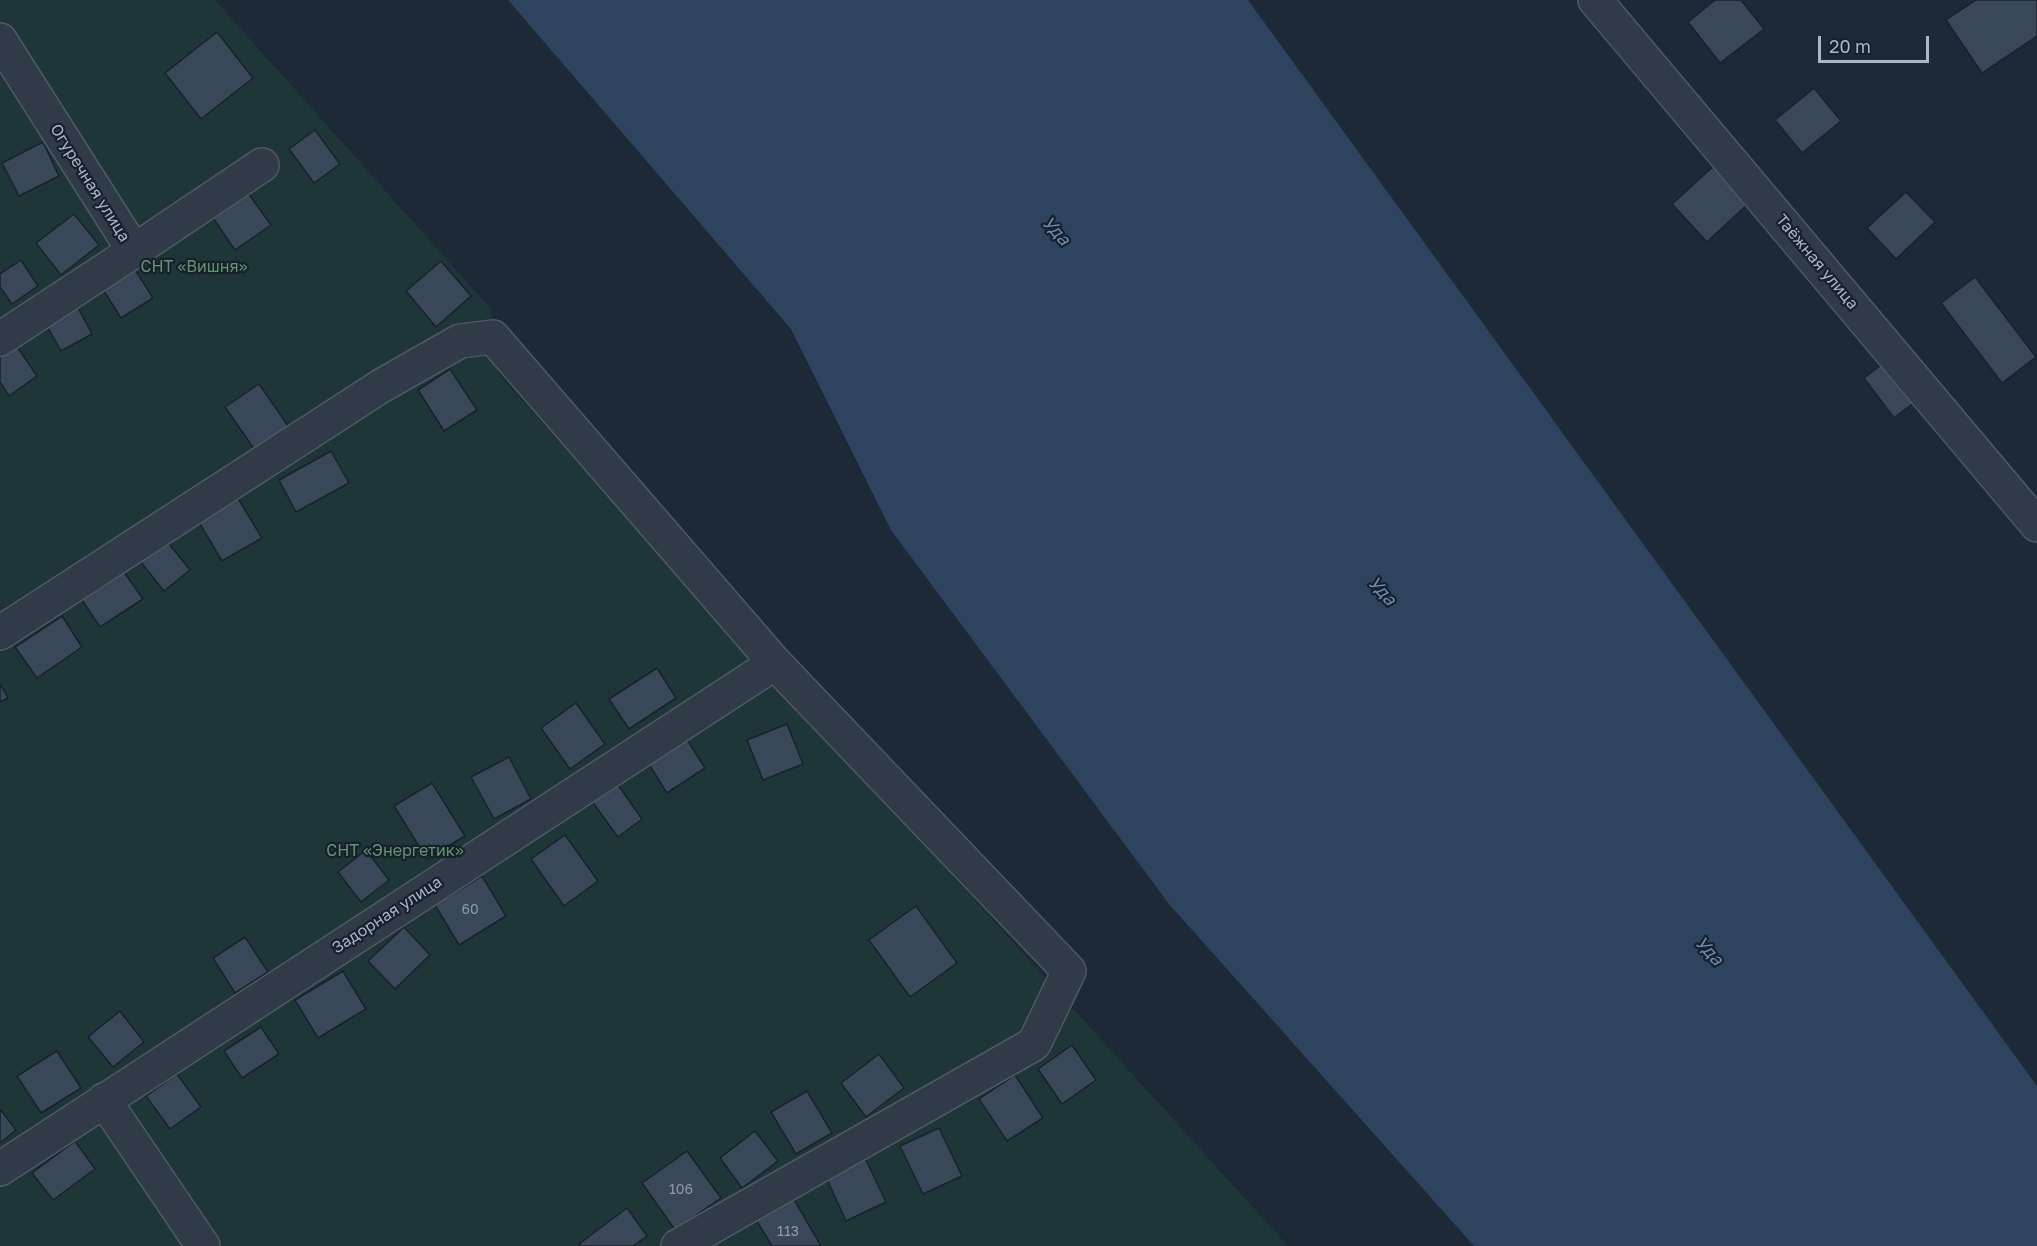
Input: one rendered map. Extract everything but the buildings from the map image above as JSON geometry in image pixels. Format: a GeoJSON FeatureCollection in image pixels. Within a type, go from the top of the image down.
{"type":"FeatureCollection","features":[{"type":"Feature","properties":{"kind":"street","name":"Таёжная улица"},"geometry":{"type":"LineString","coordinates":[[1595,0],[2037,525]]}},
{"type":"Feature","properties":{"kind":"street","name":"Огуречная улица"},"geometry":{"type":"LineString","coordinates":[[0,40],[134,251],[0,339]]}},
{"type":"Feature","properties":{"kind":"street"},"geometry":{"type":"LineString","coordinates":[[134,251],[262,165]]}},
{"type":"Feature","properties":{"kind":"street"},"geometry":{"type":"LineString","coordinates":[[0,633],[381,386],[460,341],[493,336],[775,663],[1070,971],[1034,1044],[678,1246]]}},
{"type":"Feature","properties":{"kind":"street","name":"Задорная улица"},"geometry":{"type":"LineString","coordinates":[[0,1169],[775,663]]}},
{"type":"Feature","properties":{"kind":"street"},"geometry":{"type":"LineString","coordinates":[[104,1100],[203,1246]]}},
{"type":"Feature","properties":{"kind":"green space","name":"СНТ «Энергетик»"},"geometry":{"type":"Polygon","coordinates":[[[0,0],[215,0],[491,309],[500,376],[1288,1246],[0,1246],[0,0]]]}},
{"type":"Feature","properties":{"kind":"water","name":"Уда"},"geometry":{"type":"Polygon","coordinates":[[[508,0],[1248,0],[2037,1086],[2037,1246],[1474,1246],[1169,904],[891,530],[791,329],[508,0]]]}},
{"type":"Feature","properties":{"kind":"park label","name":"СНТ «Вишня»"},"geometry":{"type":"Point","coordinates":[194,267]}}]}
